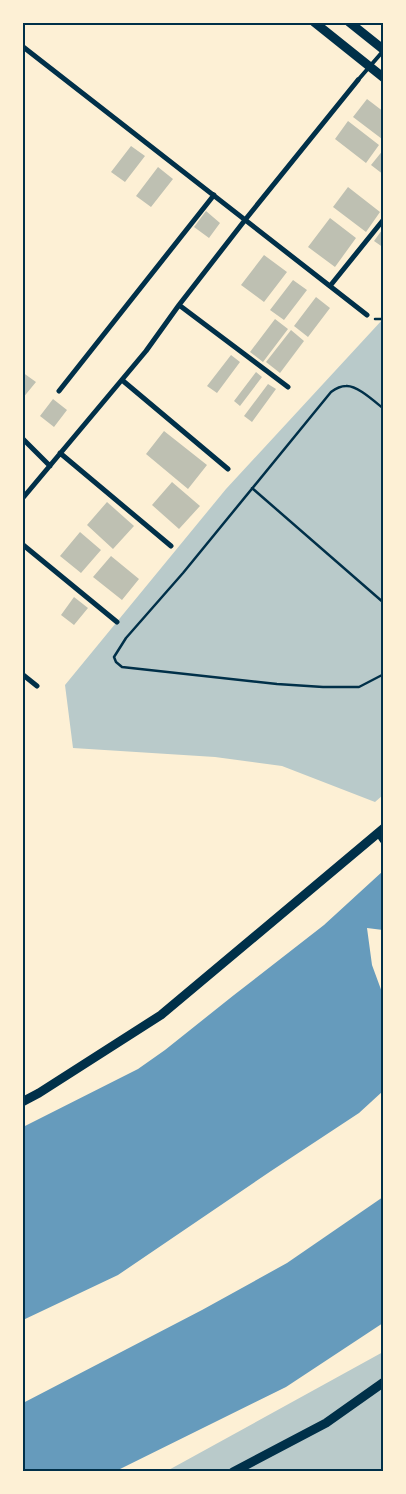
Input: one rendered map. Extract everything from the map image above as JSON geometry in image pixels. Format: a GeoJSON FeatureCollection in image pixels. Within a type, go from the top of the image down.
{"type":"FeatureCollection","features":[{"type":"Feature","properties":{"kind":"street"},"geometry":{"type":"LineString","coordinates":[[314,22],[384,78]]}},
{"type":"Feature","properties":{"kind":"street"},"geometry":{"type":"LineString","coordinates":[[349,22],[384,50]]}},
{"type":"Feature","properties":{"kind":"street"},"geometry":{"type":"LineString","coordinates":[[22,46],[366,315]]}},
{"type":"Feature","properties":{"kind":"street"},"geometry":{"type":"LineString","coordinates":[[22,499],[146,351],[245,220],[358,80]]}},
{"type":"Feature","properties":{"kind":"street"},"geometry":{"type":"LineString","coordinates":[[60,391],[214,195]]}},
{"type":"Feature","properties":{"kind":"street"},"geometry":{"type":"LineString","coordinates":[[330,286],[384,219]]}},
{"type":"Feature","properties":{"kind":"street"},"geometry":{"type":"LineString","coordinates":[[179,305],[288,387]]}},
{"type":"Feature","properties":{"kind":"street"},"geometry":{"type":"LineString","coordinates":[[122,380],[228,469]]}},
{"type":"Feature","properties":{"kind":"street"},"geometry":{"type":"LineString","coordinates":[[22,438],[50,466]]}},
{"type":"Feature","properties":{"kind":"street"},"geometry":{"type":"LineString","coordinates":[[60,453],[171,546]]}},
{"type":"Feature","properties":{"kind":"street"},"geometry":{"type":"LineString","coordinates":[[22,544],[117,622]]}},
{"type":"Feature","properties":{"kind":"street"},"geometry":{"type":"LineString","coordinates":[[22,674],[37,686]]}},
{"type":"Feature","properties":{"kind":"street"},"geometry":{"type":"LineString","coordinates":[[22,1102],[161,1015],[380,830],[384,843]]}},
{"type":"Feature","properties":{"kind":"street"},"geometry":{"type":"LineString","coordinates":[[233,1472],[326,1423],[384,1382]]}},
{"type":"Feature","properties":{"kind":"lane"},"geometry":{"type":"LineString","coordinates":[[358,80],[384,50]]}},
{"type":"Feature","properties":{"kind":"path"},"geometry":{"type":"LineString","coordinates":[[384,409],[350,386],[344,385],[331,392],[183,573],[126,638],[114,656],[116,662],[122,667],[277,684],[359,687],[384,674]]}},
{"type":"Feature","properties":{"kind":"path"},"geometry":{"type":"LineString","coordinates":[[252,488],[384,603]]}},
{"type":"Feature","properties":{"kind":"shaded area"},"geometry":{"type":"Polygon","coordinates":[[[383,319],[383,795],[375,802],[282,766],[215,757],[73,748],[65,685],[226,489],[383,319]]]}},
{"type":"Feature","properties":{"kind":"shaded area"},"geometry":{"type":"Polygon","coordinates":[[[383,1352],[383,1471],[165,1472],[383,1352]]]}},
{"type":"Feature","properties":{"kind":"water"},"geometry":{"type":"Polygon","coordinates":[[[383,871],[383,930],[367,928],[372,965],[383,995],[383,1091],[359,1113],[118,1275],[23,1320],[23,1127],[138,1069],[165,1050],[324,925],[383,871]]]}},
{"type":"Feature","properties":{"kind":"water"},"geometry":{"type":"Polygon","coordinates":[[[383,1197],[383,1323],[286,1387],[116,1471],[23,1471],[23,1403],[202,1310],[287,1263],[383,1197]]]}},
{"type":"Feature","properties":{"kind":"building"},"geometry":{"type":"Polygon","coordinates":[[[367,99],[384,112],[384,137],[382,139],[353,117],[367,99]]]}},
{"type":"Feature","properties":{"kind":"building"},"geometry":{"type":"Polygon","coordinates":[[[348,121],[379,145],[366,163],[335,139],[348,121]]]}},
{"type":"Feature","properties":{"kind":"building"},"geometry":{"type":"Polygon","coordinates":[[[131,146],[145,156],[125,182],[111,172],[131,146]]]}},
{"type":"Feature","properties":{"kind":"building"},"geometry":{"type":"Polygon","coordinates":[[[384,149],[384,175],[371,165],[384,149]]]}},
{"type":"Feature","properties":{"kind":"building"},"geometry":{"type":"Polygon","coordinates":[[[158,167],[173,179],[151,207],[136,196],[158,167]]]}},
{"type":"Feature","properties":{"kind":"building"},"geometry":{"type":"Polygon","coordinates":[[[348,187],[380,212],[366,232],[333,207],[348,187]]]}},
{"type":"Feature","properties":{"kind":"building"},"geometry":{"type":"Polygon","coordinates":[[[206,211],[220,223],[209,238],[194,227],[206,211]]]}},
{"type":"Feature","properties":{"kind":"building"},"geometry":{"type":"Polygon","coordinates":[[[330,218],[356,238],[335,267],[308,247],[330,218]]]}},
{"type":"Feature","properties":{"kind":"building"},"geometry":{"type":"Polygon","coordinates":[[[382,230],[384,232],[384,248],[374,241],[382,230]]]}},
{"type":"Feature","properties":{"kind":"building"},"geometry":{"type":"Polygon","coordinates":[[[264,255],[287,272],[264,302],[241,285],[264,255]]]}},
{"type":"Feature","properties":{"kind":"building"},"geometry":{"type":"Polygon","coordinates":[[[293,280],[307,290],[284,320],[270,310],[293,280]]]}},
{"type":"Feature","properties":{"kind":"building"},"geometry":{"type":"Polygon","coordinates":[[[316,297],[330,308],[308,337],[294,326],[316,297]]]}},
{"type":"Feature","properties":{"kind":"building"},"geometry":{"type":"Polygon","coordinates":[[[275,319],[288,329],[263,362],[250,352],[275,319]]]}},
{"type":"Feature","properties":{"kind":"building"},"geometry":{"type":"Polygon","coordinates":[[[291,330],[304,341],[280,373],[266,362],[291,330]]]}},
{"type":"Feature","properties":{"kind":"building"},"geometry":{"type":"Polygon","coordinates":[[[231,355],[240,362],[217,393],[207,386],[231,355]]]}},
{"type":"Feature","properties":{"kind":"building"},"geometry":{"type":"Polygon","coordinates":[[[22,372],[36,382],[22,399],[22,372]]]}},
{"type":"Feature","properties":{"kind":"building"},"geometry":{"type":"Polygon","coordinates":[[[256,372],[262,377],[240,406],[234,401],[256,372]]]}},
{"type":"Feature","properties":{"kind":"building"},"geometry":{"type":"Polygon","coordinates":[[[268,384],[276,389],[252,422],[244,416],[268,384]]]}},
{"type":"Feature","properties":{"kind":"building"},"geometry":{"type":"Polygon","coordinates":[[[53,399],[67,410],[54,427],[40,416],[53,399]]]}},
{"type":"Feature","properties":{"kind":"building"},"geometry":{"type":"Polygon","coordinates":[[[164,431],[207,465],[188,489],[146,454],[164,431]]]}},
{"type":"Feature","properties":{"kind":"building"},"geometry":{"type":"Polygon","coordinates":[[[172,482],[200,506],[179,529],[152,505],[172,482]]]}},
{"type":"Feature","properties":{"kind":"building"},"geometry":{"type":"Polygon","coordinates":[[[107,502],[134,526],[113,549],[87,525],[107,502]]]}},
{"type":"Feature","properties":{"kind":"building"},"geometry":{"type":"Polygon","coordinates":[[[80,532],[101,550],[81,573],[60,556],[80,532]]]}},
{"type":"Feature","properties":{"kind":"building"},"geometry":{"type":"Polygon","coordinates":[[[111,556],[139,579],[122,600],[93,577],[111,556]]]}},
{"type":"Feature","properties":{"kind":"building"},"geometry":{"type":"Polygon","coordinates":[[[74,597],[88,608],[74,625],[61,615],[74,597]]]}}]}
